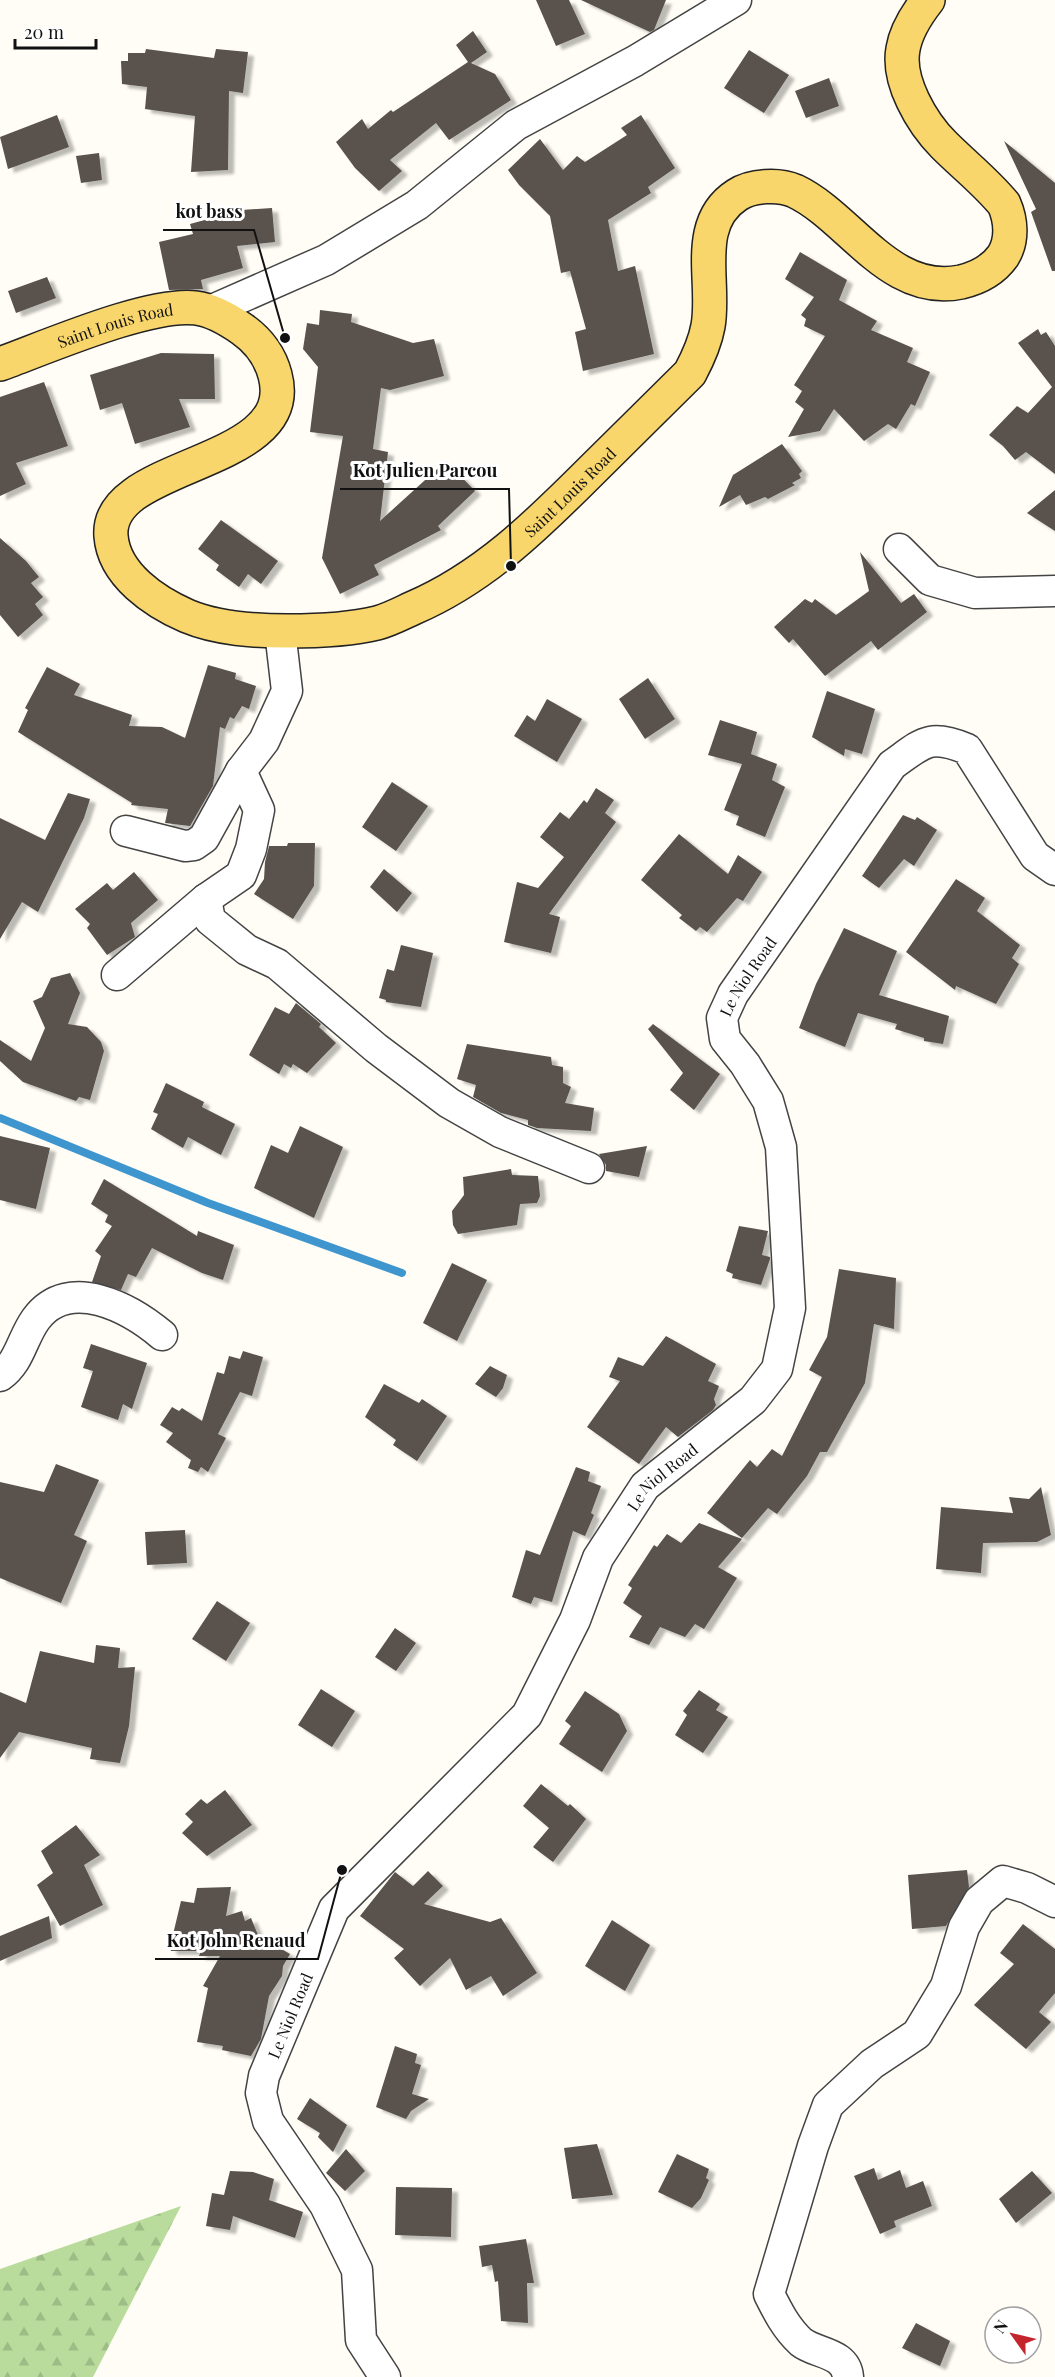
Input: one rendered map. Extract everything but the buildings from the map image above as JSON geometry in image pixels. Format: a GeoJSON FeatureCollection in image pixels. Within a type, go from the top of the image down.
{"type":"FeatureCollection","features":[{"type":"Feature","properties":{"kind":"main road","name":"Saint Louis Road"},"geometry":{"type":"LineString","coordinates":[[0,364],[118,322],[182,307],[210,311],[252,336],[267,356],[278,386],[272,414],[258,432],[239,444],[143,489],[128,500],[113,523],[111,536],[125,572],[143,590],[165,605],[200,621],[260,631],[346,628],[380,622],[456,588],[486,568],[546,516],[690,373],[702,350],[708,325],[709,235],[718,215],[739,194],[777,186],[793,190],[814,202],[891,266],[921,279],[954,283],[970,280],[998,262],[1007,248],[1010,230],[1009,214],[1004,204],[942,143],[926,122],[907,84],[902,66],[906,38],[917,14],[928,0]]}},
{"type":"Feature","properties":{"kind":"street"},"geometry":{"type":"LineString","coordinates":[[210,311],[336,254],[417,205],[516,125],[635,61],[736,0]]}},
{"type":"Feature","properties":{"kind":"street"},"geometry":{"type":"LineString","coordinates":[[899,549],[930,580],[975,593],[1055,591]]}},
{"type":"Feature","properties":{"kind":"street"},"geometry":{"type":"LineString","coordinates":[[126,831],[185,846],[194,845],[204,838],[241,771],[264,741],[287,691],[280,631]]}},
{"type":"Feature","properties":{"kind":"street","name":"Le Niol Road"},"geometry":{"type":"LineString","coordinates":[[385,2377],[361,2340],[357,2270],[325,2205],[268,2121],[261,2093],[264,2076],[334,1909],[527,1714],[574,1620],[598,1558],[645,1486],[753,1400],[777,1369],[790,1308],[781,1148],[768,1101],[745,1064],[725,1039],[722,1018],[733,994],[892,765],[924,741],[948,740],[967,748],[1035,856],[1055,870]]}},
{"type":"Feature","properties":{"kind":"street"},"geometry":{"type":"LineString","coordinates":[[117,975],[206,899],[241,875],[251,849],[259,810],[241,771]]}},
{"type":"Feature","properties":{"kind":"street"},"geometry":{"type":"LineString","coordinates":[[206,899],[210,920],[247,950],[277,964],[376,1048],[449,1103],[500,1132],[589,1168]]}},
{"type":"Feature","properties":{"kind":"street"},"geometry":{"type":"LineString","coordinates":[[0,1377],[15,1363],[37,1317],[59,1300],[95,1298],[140,1316],[162,1335]]}},
{"type":"Feature","properties":{"kind":"street"},"geometry":{"type":"LineString","coordinates":[[848,2377],[848,2373],[834,2355],[803,2343],[782,2320],[769,2294],[813,2146],[828,2105],[872,2064],[917,2034],[945,1986],[964,1927],[980,1901],[1003,1881],[1028,1888],[1055,1902]]}},
{"type":"Feature","properties":{"kind":"green space"},"geometry":{"type":"Polygon","coordinates":[[[181,2206],[93,2377],[0,2377],[0,2269],[181,2206]]]}},
{"type":"Feature","properties":{"kind":"waterway"},"geometry":{"type":"LineString","coordinates":[[0,1118],[208,1203],[402,1273]]}},
{"type":"Feature","properties":{"kind":"place","name":"kot bass"},"geometry":{"type":"Point","coordinates":[285,338]}},
{"type":"Feature","properties":{"kind":"place","name":"Kot Julien Parcou"},"geometry":{"type":"Point","coordinates":[511,566]}},
{"type":"Feature","properties":{"kind":"place","name":"Kot John Renaud"},"geometry":{"type":"Point","coordinates":[342,1870]}}]}
